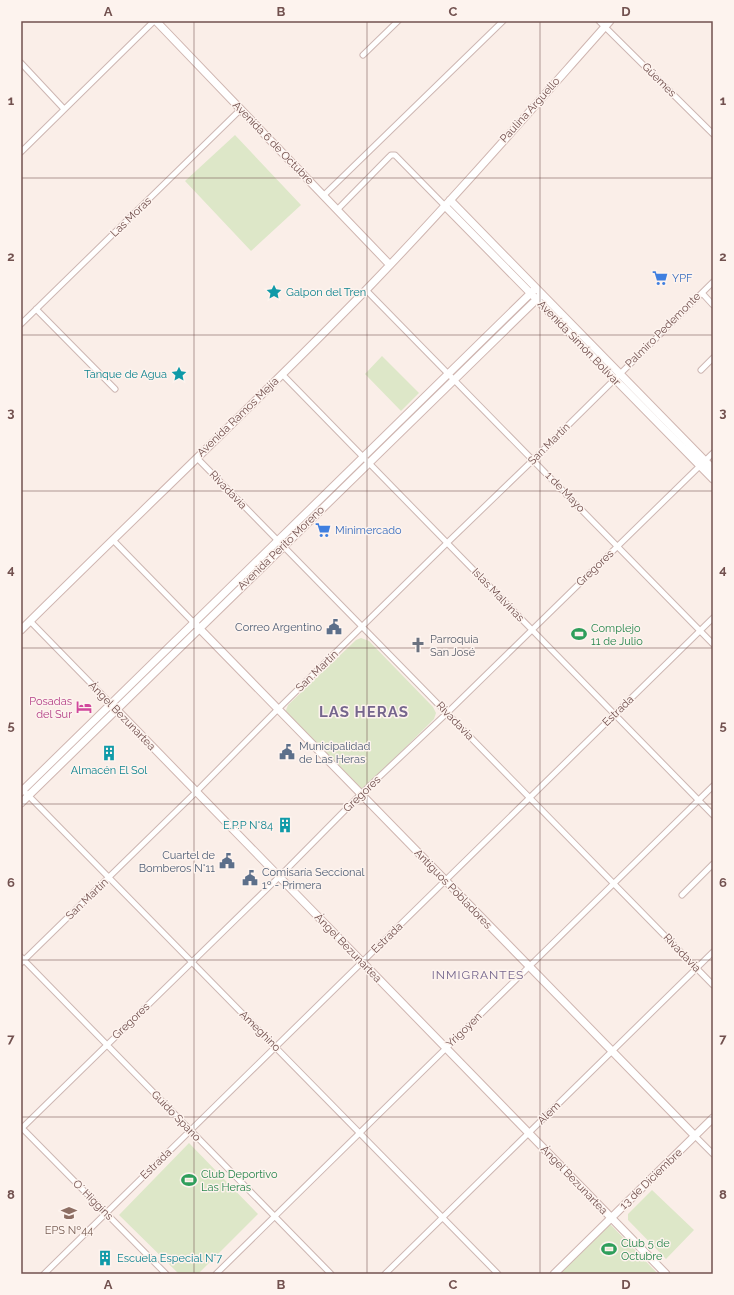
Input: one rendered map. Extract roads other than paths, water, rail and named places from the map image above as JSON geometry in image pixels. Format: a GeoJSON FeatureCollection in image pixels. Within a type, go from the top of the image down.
{"type":"FeatureCollection","features":[{"type":"Feature","properties":{"kind":"street"},"geometry":{"type":"LineString","coordinates":[[21,152],[155,21]]}},
{"type":"Feature","properties":{"kind":"street","name":"Avenida 6 de Octubre"},"geometry":{"type":"LineString","coordinates":[[155,21],[390,265]]}},
{"type":"Feature","properties":{"kind":"street"},"geometry":{"type":"LineString","coordinates":[[363,55],[398,21]]}},
{"type":"Feature","properties":{"kind":"street"},"geometry":{"type":"LineString","coordinates":[[323,196],[503,21]]}},
{"type":"Feature","properties":{"kind":"street","name":"Güemes"},"geometry":{"type":"LineString","coordinates":[[600,21],[608,24],[713,134]]}},
{"type":"Feature","properties":{"kind":"street","name":"Paulina Arguello"},"geometry":{"type":"LineString","coordinates":[[450,200],[608,24]]}},
{"type":"Feature","properties":{"kind":"street"},"geometry":{"type":"LineString","coordinates":[[21,63],[64,109]]}},
{"type":"Feature","properties":{"kind":"street","name":"Las Moras"},"geometry":{"type":"LineString","coordinates":[[21,324],[240,110]]}},
{"type":"Feature","properties":{"kind":"street"},"geometry":{"type":"LineString","coordinates":[[337,210],[391,155],[395,155],[445,206]]}},
{"type":"Feature","properties":{"kind":"street","name":"Avenida Ramos Mejía"},"geometry":{"type":"LineString","coordinates":[[21,630],[366,290],[450,200]]}},
{"type":"Feature","properties":{"kind":"street","name":"Avenida Simón Bolívar"},"geometry":{"type":"LineString","coordinates":[[450,200],[620,373],[703,463],[713,479]]}},
{"type":"Feature","properties":{"kind":"street","name":"Avenida Simón Bolívar"},"geometry":{"type":"LineString","coordinates":[[445,206],[614,379],[703,463],[713,469]]}},
{"type":"Feature","properties":{"kind":"street","name":"Palmiro Pedemonte"},"geometry":{"type":"LineString","coordinates":[[614,379],[713,282]]}},
{"type":"Feature","properties":{"kind":"street","name":"Avenida Perito Moreno"},"geometry":{"type":"LineString","coordinates":[[451,377],[536,288]]}},
{"type":"Feature","properties":{"kind":"street","name":"1 de Mayo"},"geometry":{"type":"LineString","coordinates":[[366,290],[713,644]]}},
{"type":"Feature","properties":{"kind":"street"},"geometry":{"type":"LineString","coordinates":[[702,293],[713,305]]}},
{"type":"Feature","properties":{"kind":"street","name":"Avenida Perito Moreno"},"geometry":{"type":"LineString","coordinates":[[21,803],[23,792],[114,707],[451,377],[542,294]]}},
{"type":"Feature","properties":{"kind":"street"},"geometry":{"type":"LineString","coordinates":[[36,309],[115,389]]}},
{"type":"Feature","properties":{"kind":"street"},"geometry":{"type":"LineString","coordinates":[[701,370],[713,358]]}},
{"type":"Feature","properties":{"kind":"street","name":"Islas Malvinas"},"geometry":{"type":"LineString","coordinates":[[282,374],[713,815]]}},
{"type":"Feature","properties":{"kind":"street","name":"San Martín"},"geometry":{"type":"LineString","coordinates":[[22,960],[109,878],[447,542],[533,460],[614,379]]}},
{"type":"Feature","properties":{"kind":"street","name":"Gregores"},"geometry":{"type":"LineString","coordinates":[[21,1128],[279,877],[361,794],[447,713],[713,453]]}},
{"type":"Feature","properties":{"kind":"street","name":"Rivadavia"},"geometry":{"type":"LineString","coordinates":[[197,458],[713,985]]}},
{"type":"Feature","properties":{"kind":"street"},"geometry":{"type":"LineString","coordinates":[[112,540],[196,626]]}},
{"type":"Feature","properties":{"kind":"street","name":"Estrada"},"geometry":{"type":"LineString","coordinates":[[44,1274],[713,618]]}},
{"type":"Feature","properties":{"kind":"street","name":"Ángel Bezunartea"},"geometry":{"type":"LineString","coordinates":[[30,621],[666,1274]]}},
{"type":"Feature","properties":{"kind":"street","name":"Antiguos Pobladores"},"geometry":{"type":"LineString","coordinates":[[196,626],[713,1154]]}},
{"type":"Feature","properties":{"kind":"street","name":"Yrigoyen"},"geometry":{"type":"LineString","coordinates":[[216,1274],[713,786]]}},
{"type":"Feature","properties":{"kind":"street","name":"Ameghino"},"geometry":{"type":"LineString","coordinates":[[23,792],[498,1274]]}},
{"type":"Feature","properties":{"kind":"street"},"geometry":{"type":"LineString","coordinates":[[682,895],[713,864]]}},
{"type":"Feature","properties":{"kind":"street","name":"Alem"},"geometry":{"type":"LineString","coordinates":[[385,1274],[713,952]]}},
{"type":"Feature","properties":{"kind":"street","name":"Guido Spano"},"geometry":{"type":"LineString","coordinates":[[22,960],[331,1274]]}},
{"type":"Feature","properties":{"kind":"street","name":"13 de Diciembre"},"geometry":{"type":"LineString","coordinates":[[554,1274],[713,1118]]}},
{"type":"Feature","properties":{"kind":"street","name":"O´ Higgins"},"geometry":{"type":"LineString","coordinates":[[21,1128],[166,1274]]}},
{"type":"Feature","properties":{"kind":"place","name":"YPF"},"geometry":{"type":"Point","coordinates":[660,278]}},
{"type":"Feature","properties":{"kind":"place","name":"Galpon del Tren"},"geometry":{"type":"Point","coordinates":[274,292]}},
{"type":"Feature","properties":{"kind":"place","name":"Tanque de Agua"},"geometry":{"type":"Point","coordinates":[179,374]}},
{"type":"Feature","properties":{"kind":"place","name":"Minimercado"},"geometry":{"type":"Point","coordinates":[323,530]}},
{"type":"Feature","properties":{"kind":"place","name":"Correo Argentino"},"geometry":{"type":"Point","coordinates":[334,627]}},
{"type":"Feature","properties":{"kind":"place","name":"Complejo 11 de Julio"},"geometry":{"type":"Point","coordinates":[579,634]}},
{"type":"Feature","properties":{"kind":"place","name":"Parroquia San José"},"geometry":{"type":"Point","coordinates":[418,645]}},
{"type":"Feature","properties":{"kind":"place","name":"Posadas del Sur"},"geometry":{"type":"Point","coordinates":[84,707]}},
{"type":"Feature","properties":{"kind":"place","name":"Municipalidad de Las Heras"},"geometry":{"type":"Point","coordinates":[287,752]}},
{"type":"Feature","properties":{"kind":"place","name":"Almacén El Sol"},"geometry":{"type":"Point","coordinates":[109,753]}},
{"type":"Feature","properties":{"kind":"place","name":"E.P.P N°84"},"geometry":{"type":"Point","coordinates":[285,825]}},
{"type":"Feature","properties":{"kind":"place","name":"Cuartel de Bomberos N°11"},"geometry":{"type":"Point","coordinates":[227,861]}},
{"type":"Feature","properties":{"kind":"place","name":"Comisaría Seccional 1º - Primera"},"geometry":{"type":"Point","coordinates":[250,878]}},
{"type":"Feature","properties":{"kind":"place","name":"Club Deportivo Las Heras"},"geometry":{"type":"Point","coordinates":[189,1180]}},
{"type":"Feature","properties":{"kind":"place","name":"EPS Nº44"},"geometry":{"type":"Point","coordinates":[69,1213]}},
{"type":"Feature","properties":{"kind":"place","name":"Club 5 de Octubre"},"geometry":{"type":"Point","coordinates":[609,1249]}},
{"type":"Feature","properties":{"kind":"place","name":"Escuela Especial N°7"},"geometry":{"type":"Point","coordinates":[105,1258]}},
{"type":"Feature","properties":{"kind":"district","name":"LAS HERAS"},"geometry":{"type":"Point","coordinates":[364,712]}},
{"type":"Feature","properties":{"kind":"district","name":"INMIGRANTES"},"geometry":{"type":"Point","coordinates":[478,975]}}]}
